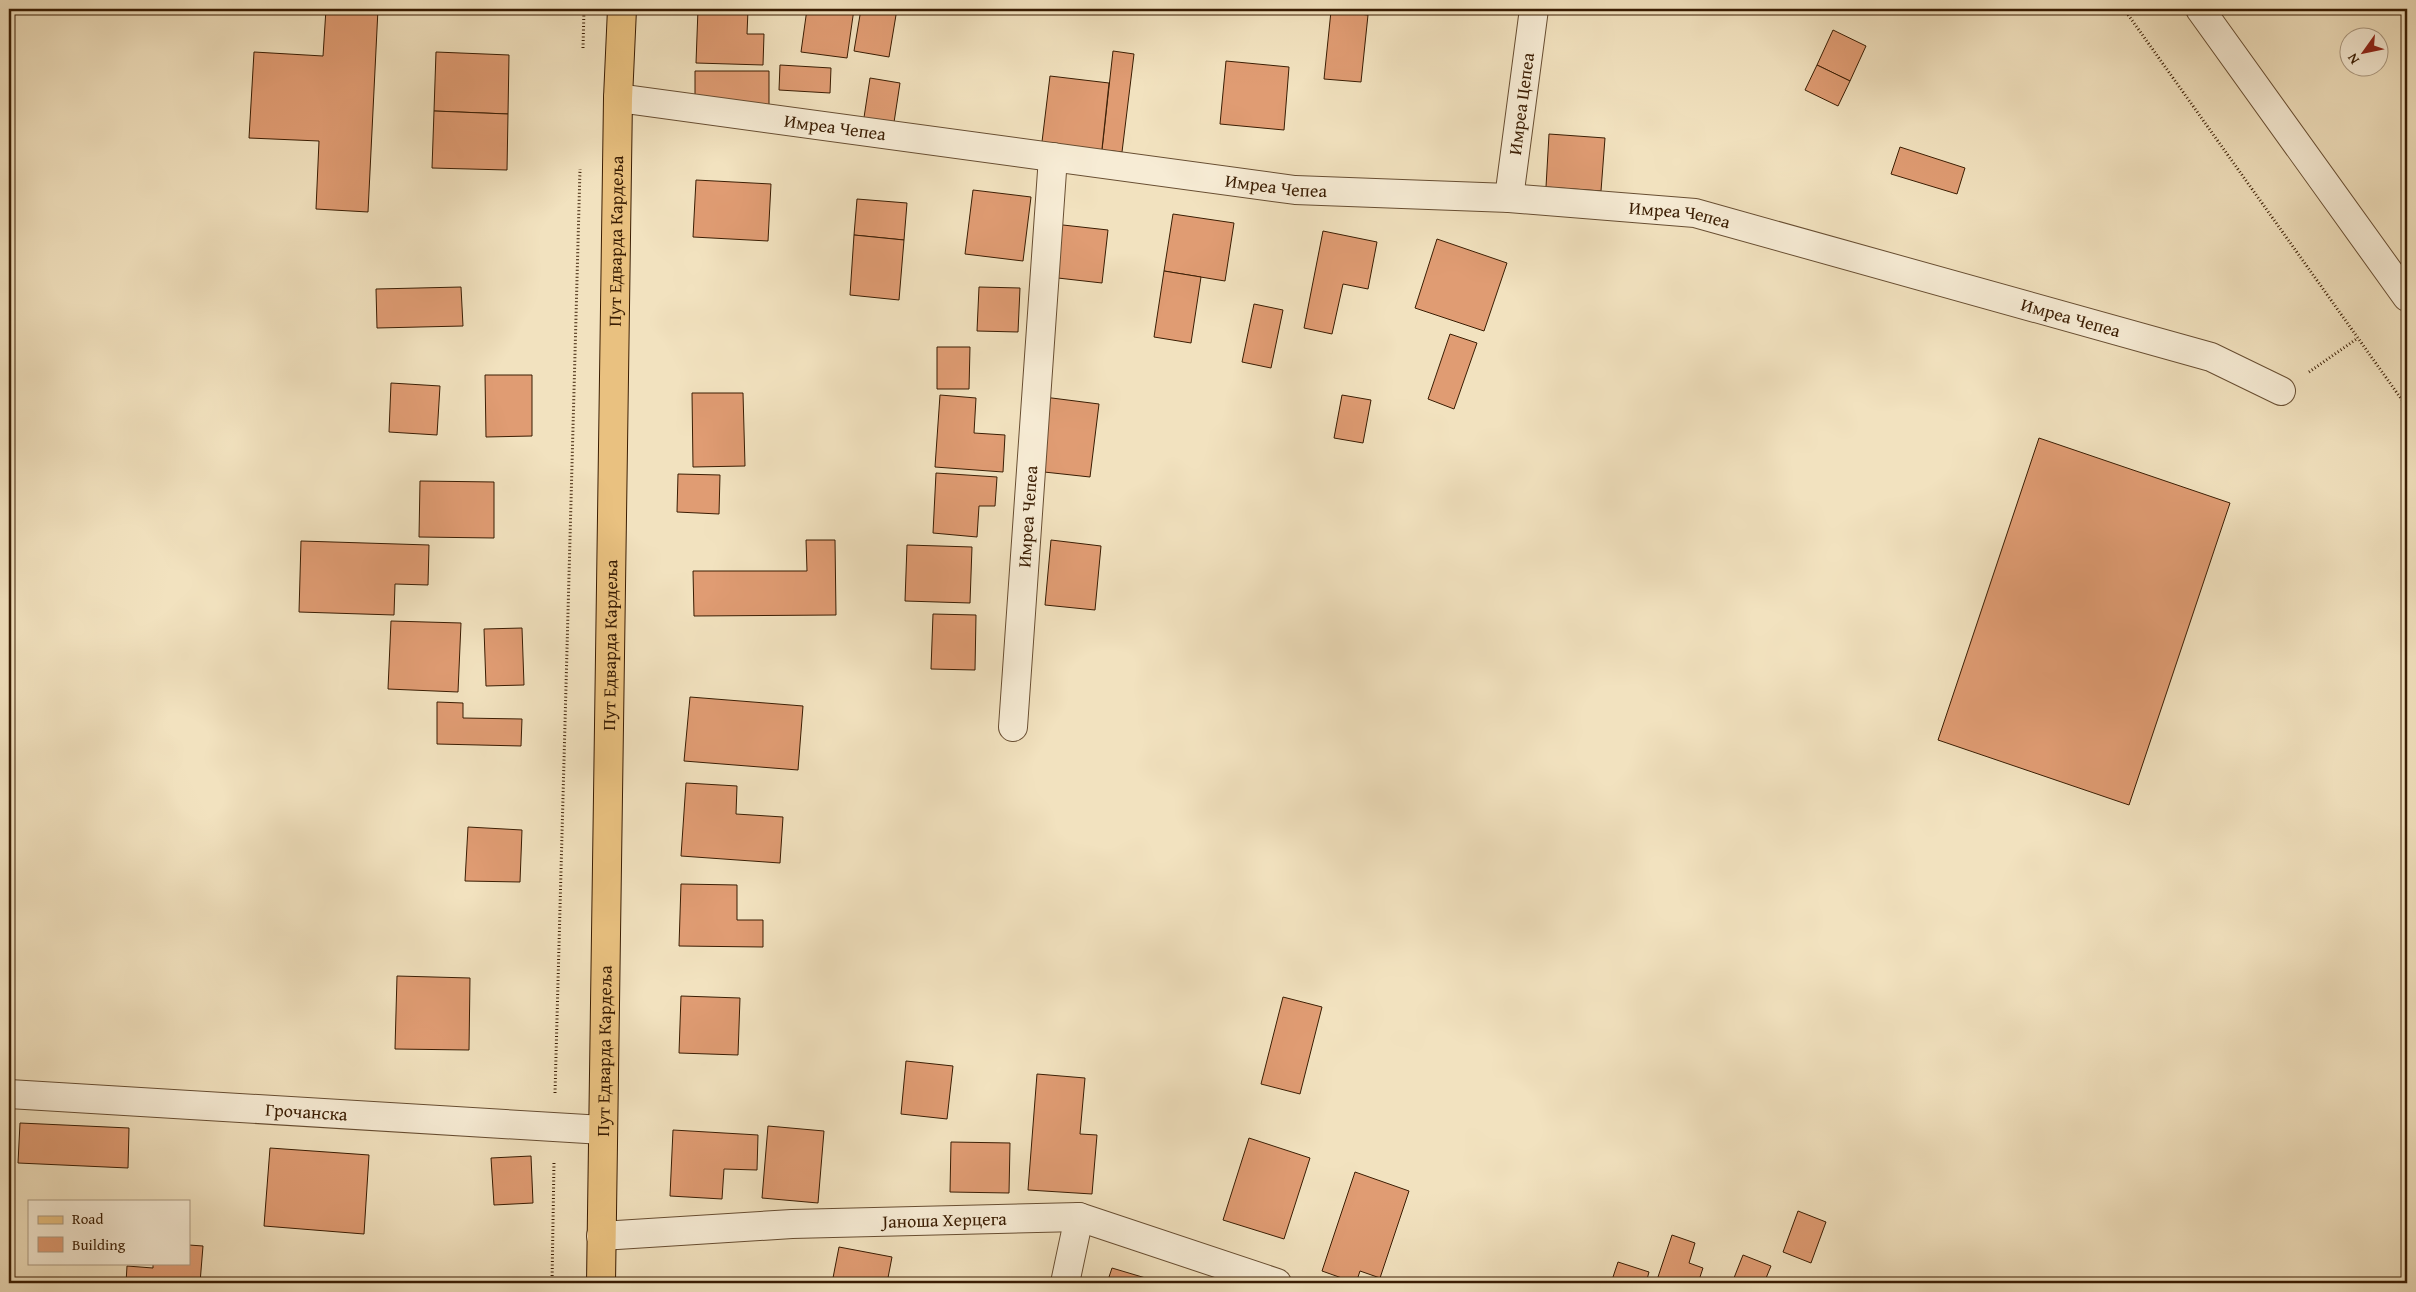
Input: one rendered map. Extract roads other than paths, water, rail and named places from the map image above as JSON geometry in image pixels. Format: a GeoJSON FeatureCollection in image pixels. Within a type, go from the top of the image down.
{"type":"FeatureCollection","features":[{"type":"Feature","properties":{"kind":"main road","name":"Пут Едварда Кардеља"},"geometry":{"type":"LineString","coordinates":[[601,1283],[618,98],[622,9]]}},
{"type":"Feature","properties":{"kind":"street","name":"Имреа Цепеа"},"geometry":{"type":"LineString","coordinates":[[1510,198],[1534,9]]}},
{"type":"Feature","properties":{"kind":"street"},"geometry":{"type":"LineString","coordinates":[[2200,9],[2407,297]]}},
{"type":"Feature","properties":{"kind":"street","name":"Имреа Чепеа"},"geometry":{"type":"LineString","coordinates":[[618,98],[1295,190],[1510,198],[1695,213],[2210,357],[2281,391]]}},
{"type":"Feature","properties":{"kind":"street","name":"Имреа Чепеа"},"geometry":{"type":"LineString","coordinates":[[1013,727],[1053,157]]}},
{"type":"Feature","properties":{"kind":"street","name":"Грочанска"},"geometry":{"type":"LineString","coordinates":[[9,1094],[603,1130]]}},
{"type":"Feature","properties":{"kind":"street"},"geometry":{"type":"LineString","coordinates":[[1066,1283],[1079,1217]]}},
{"type":"Feature","properties":{"kind":"street","name":"Јаноша Херцега"},"geometry":{"type":"LineString","coordinates":[[602,1236],[792,1224],[1079,1217],[1277,1283]]}}]}
